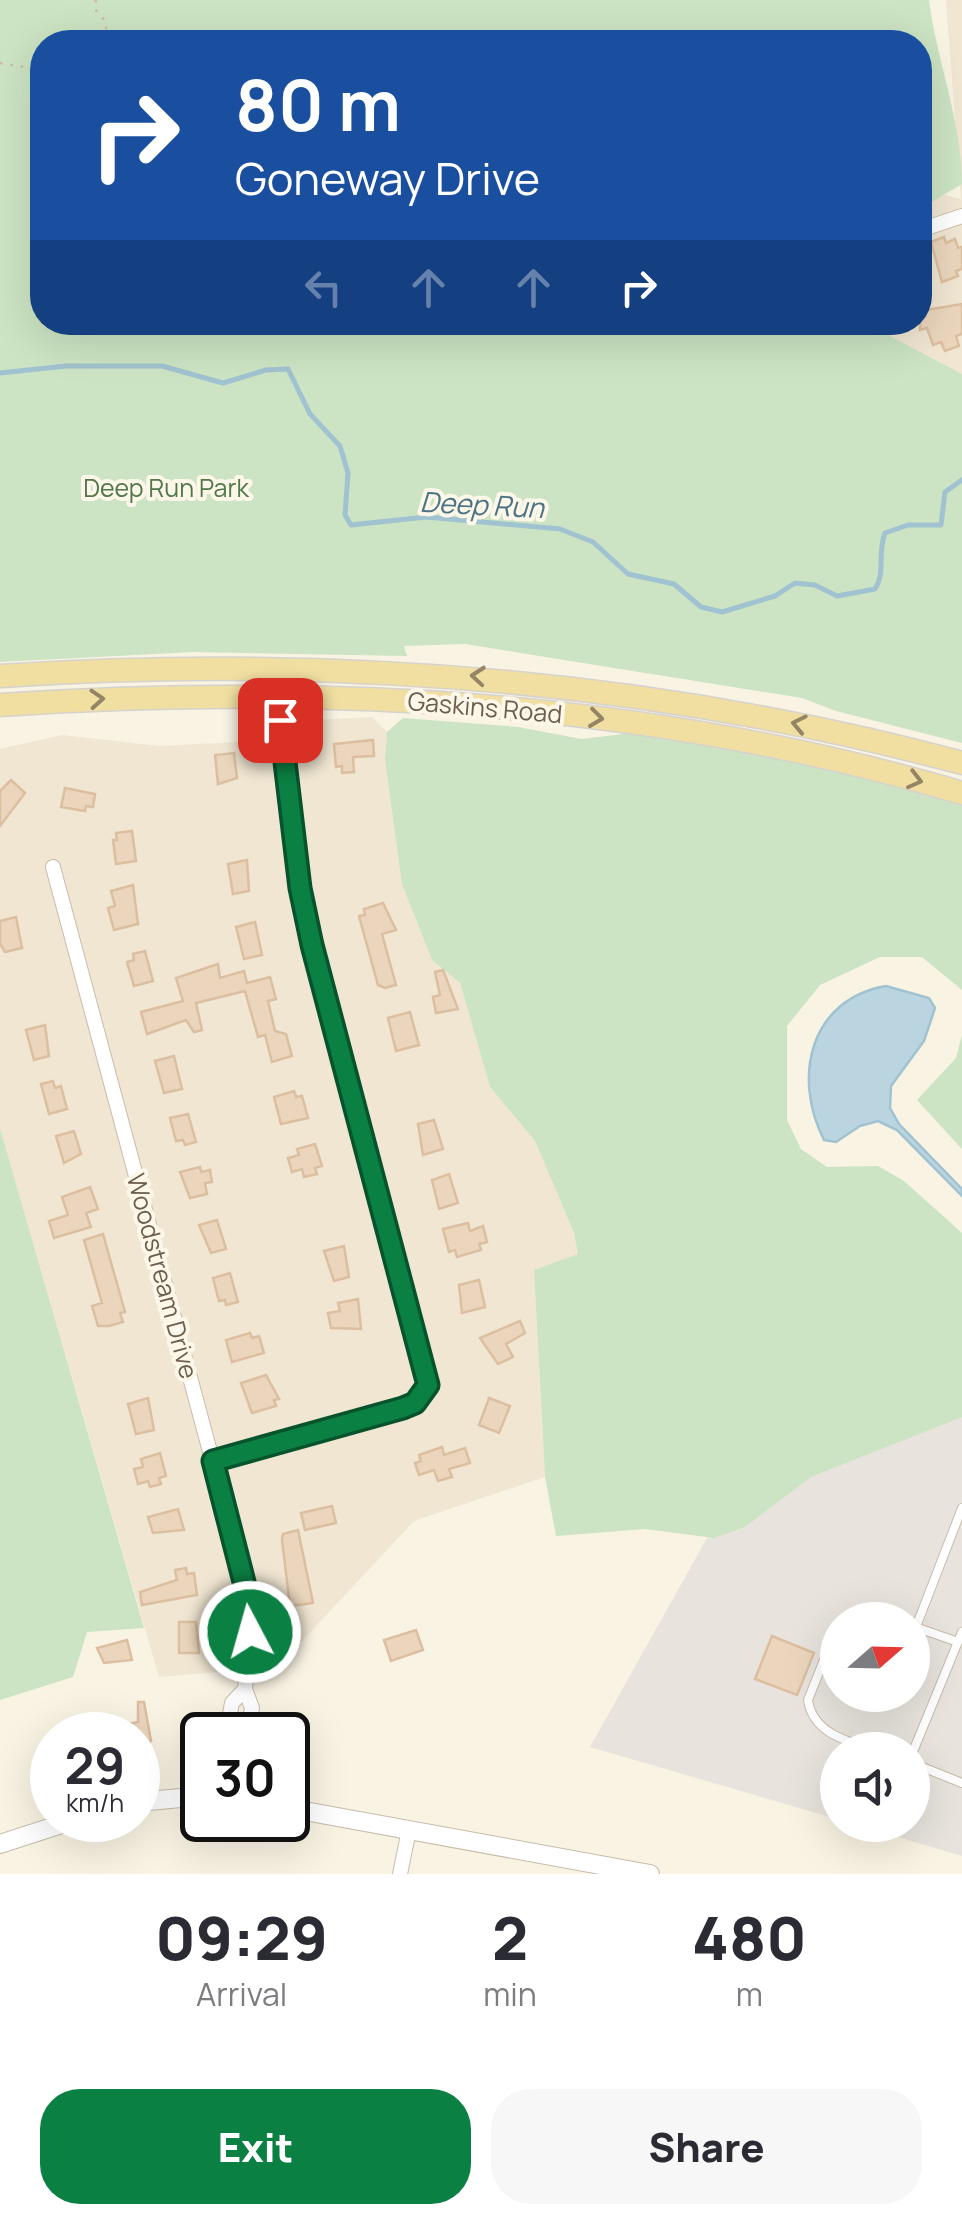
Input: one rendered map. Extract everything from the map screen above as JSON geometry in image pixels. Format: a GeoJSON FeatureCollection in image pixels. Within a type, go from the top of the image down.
{"type":"FeatureCollection","features":[{"type":"Feature","properties":{"kind":"main road","name":"Gaskins Road"},"geometry":{"type":"LineString","coordinates":[[0,676],[270,666],[480,676],[648,696],[769,717],[962,763]]}},
{"type":"Feature","properties":{"kind":"main road","name":"Gaskins Road"},"geometry":{"type":"LineString","coordinates":[[0,704],[257,694],[468,704],[700,733],[794,751],[962,793]]}},
{"type":"Feature","properties":{"kind":"street"},"geometry":{"type":"LineString","coordinates":[[932,226],[962,216]]}},
{"type":"Feature","properties":{"kind":"street"},"geometry":{"type":"LineString","coordinates":[[213,1461],[403,1408],[415,1403],[428,1385],[312,945],[300,888],[280,720]]}},
{"type":"Feature","properties":{"kind":"street","name":"Woodstream Drive"},"geometry":{"type":"LineString","coordinates":[[53,867],[213,1461],[248,1609],[245,1689],[251,1712]]}},
{"type":"Feature","properties":{"kind":"street","name":"Woodstream Drive"},"geometry":{"type":"LineString","coordinates":[[230,1712],[232,1703],[245,1689]]}},
{"type":"Feature","properties":{"kind":"street"},"geometry":{"type":"LineString","coordinates":[[310,1812],[650,1874]]}},
{"type":"Feature","properties":{"kind":"street"},"geometry":{"type":"LineString","coordinates":[[400,1874],[409,1830]]}},
{"type":"Feature","properties":{"kind":"street"},"geometry":{"type":"LineString","coordinates":[[0,1844],[30,1834]]}},
{"type":"Feature","properties":{"kind":"lane"},"geometry":{"type":"LineString","coordinates":[[924,1602],[962,1508]]}},
{"type":"Feature","properties":{"kind":"lane"},"geometry":{"type":"LineString","coordinates":[[930,1632],[958,1642]]}},
{"type":"Feature","properties":{"kind":"lane"},"geometry":{"type":"LineString","coordinates":[[921,1732],[962,1632]]}},
{"type":"Feature","properties":{"kind":"lane"},"geometry":{"type":"LineString","coordinates":[[820,1670],[808,1700],[810,1712],[822,1728],[831,1732]]}},
{"type":"Feature","properties":{"kind":"lane"},"geometry":{"type":"LineString","coordinates":[[930,1770],[962,1783]]}},
{"type":"Feature","properties":{"kind":"path"},"geometry":{"type":"LineString","coordinates":[[96,0],[94,8],[106,22],[106,30]]}},
{"type":"Feature","properties":{"kind":"path"},"geometry":{"type":"LineString","coordinates":[[0,63],[30,68]]}},
{"type":"Feature","properties":{"kind":"shaded area"},"geometry":{"type":"Polygon","coordinates":[[[946,0],[962,0],[962,382],[806,335],[932,335],[932,191],[961,199],[946,0]]]}},
{"type":"Feature","properties":{"kind":"shaded area"},"geometry":{"type":"Polygon","coordinates":[[[372,717],[387,732],[385,759],[432,960],[460,983],[490,1087],[535,1141],[579,1254],[534,1271],[545,1477],[414,1521],[278,1667],[159,1677],[0,1128],[0,749],[62,735],[159,746],[258,741],[262,723],[372,717]]]}},
{"type":"Feature","properties":{"kind":"shaded area"},"geometry":{"type":"Polygon","coordinates":[[[962,1373],[962,1856],[915,1842],[930,1842],[930,1732],[820,1732],[820,1814],[590,1747],[726,1504],[962,1373]]]}},
{"type":"Feature","properties":{"kind":"green space","name":"Deep Run Park"},"geometry":{"type":"Polygon","coordinates":[[[0,0],[929,0],[954,115],[962,184],[932,202],[932,30],[30,30],[30,335],[888,335],[962,374],[962,743],[836,711],[802,698],[465,644],[404,646],[407,656],[194,652],[0,662],[0,0]]]}},
{"type":"Feature","properties":{"kind":"green space"},"geometry":{"type":"Polygon","coordinates":[[[403,718],[518,727],[582,739],[631,733],[755,753],[884,781],[962,804],[962,990],[922,957],[880,957],[820,985],[787,1026],[787,1120],[801,1149],[827,1167],[878,1166],[904,1181],[962,1233],[962,1417],[811,1477],[745,1527],[714,1538],[645,1529],[556,1536],[545,1477],[534,1270],[578,1254],[574,1233],[535,1141],[490,1087],[460,983],[432,960],[402,884],[385,759],[387,732],[403,718]]]}},
{"type":"Feature","properties":{"kind":"green space"},"geometry":{"type":"Polygon","coordinates":[[[962,1035],[962,1149],[917,1100],[956,1058],[962,1035]]]}},
{"type":"Feature","properties":{"kind":"green space"},"geometry":{"type":"Polygon","coordinates":[[[0,1128],[144,1628],[87,1632],[73,1677],[0,1700],[0,1128]]]}},
{"type":"Feature","properties":{"kind":"water"},"geometry":{"type":"Polygon","coordinates":[[[886,986],[929,998],[935,1008],[924,1041],[891,1086],[890,1108],[899,1124],[962,1189],[962,1196],[897,1130],[878,1121],[860,1126],[836,1142],[824,1140],[814,1116],[810,1067],[814,1044],[825,1024],[840,1007],[860,994],[886,986]]]}},
{"type":"Feature","properties":{"kind":"building"},"geometry":{"type":"Polygon","coordinates":[[[944,237],[946,243],[955,239],[958,248],[962,247],[962,269],[956,271],[958,276],[942,282],[932,242],[944,237]]]}},
{"type":"Feature","properties":{"kind":"building"},"geometry":{"type":"Polygon","coordinates":[[[962,304],[962,334],[956,336],[959,346],[945,351],[941,342],[933,345],[929,335],[932,309],[962,304]]]}},
{"type":"Feature","properties":{"kind":"building"},"geometry":{"type":"Polygon","coordinates":[[[373,740],[374,756],[353,757],[354,772],[342,773],[342,766],[336,767],[334,744],[373,740]]]}},
{"type":"Feature","properties":{"kind":"building"},"geometry":{"type":"Polygon","coordinates":[[[234,753],[237,778],[218,784],[215,755],[234,753]]]}},
{"type":"Feature","properties":{"kind":"building"},"geometry":{"type":"Polygon","coordinates":[[[11,780],[25,793],[0,826],[0,791],[11,780]]]}},
{"type":"Feature","properties":{"kind":"building"},"geometry":{"type":"Polygon","coordinates":[[[65,788],[95,794],[93,807],[86,806],[85,811],[61,807],[65,788]]]}},
{"type":"Feature","properties":{"kind":"building"},"geometry":{"type":"Polygon","coordinates":[[[132,831],[136,861],[116,864],[116,833],[132,831]]]}},
{"type":"Feature","properties":{"kind":"building"},"geometry":{"type":"Polygon","coordinates":[[[247,860],[249,891],[233,894],[228,864],[247,860]]]}},
{"type":"Feature","properties":{"kind":"building"},"geometry":{"type":"Polygon","coordinates":[[[133,885],[138,924],[114,930],[108,908],[115,906],[111,891],[133,885]]]}},
{"type":"Feature","properties":{"kind":"building"},"geometry":{"type":"Polygon","coordinates":[[[383,903],[396,930],[382,934],[396,985],[385,988],[378,985],[359,916],[365,915],[364,909],[383,903]]]}},
{"type":"Feature","properties":{"kind":"building"},"geometry":{"type":"Polygon","coordinates":[[[16,917],[22,948],[5,952],[0,944],[0,921],[16,917]]]}},
{"type":"Feature","properties":{"kind":"building"},"geometry":{"type":"Polygon","coordinates":[[[255,922],[262,955],[244,959],[236,927],[255,922]]]}},
{"type":"Feature","properties":{"kind":"building"},"geometry":{"type":"Polygon","coordinates":[[[145,951],[153,981],[134,986],[127,962],[134,960],[133,954],[145,951]]]}},
{"type":"Feature","properties":{"kind":"building"},"geometry":{"type":"Polygon","coordinates":[[[218,964],[220,978],[244,971],[247,983],[270,977],[276,999],[268,1001],[275,1031],[286,1034],[292,1056],[272,1062],[265,1035],[258,1037],[245,991],[196,1003],[202,1030],[194,1032],[186,1020],[147,1034],[141,1012],[183,1001],[176,978],[218,964]]]}},
{"type":"Feature","properties":{"kind":"building"},"geometry":{"type":"Polygon","coordinates":[[[443,970],[458,1009],[436,1013],[433,997],[440,995],[435,972],[443,970]]]}},
{"type":"Feature","properties":{"kind":"building"},"geometry":{"type":"Polygon","coordinates":[[[410,1012],[419,1045],[396,1051],[388,1018],[410,1012]]]}},
{"type":"Feature","properties":{"kind":"building"},"geometry":{"type":"Polygon","coordinates":[[[45,1025],[49,1056],[34,1060],[26,1030],[45,1025]]]}},
{"type":"Feature","properties":{"kind":"building"},"geometry":{"type":"Polygon","coordinates":[[[174,1056],[182,1089],[164,1093],[155,1061],[174,1056]]]}},
{"type":"Feature","properties":{"kind":"building"},"geometry":{"type":"Polygon","coordinates":[[[53,1081],[55,1088],[61,1086],[67,1109],[49,1114],[41,1084],[53,1081]]]}},
{"type":"Feature","properties":{"kind":"building"},"geometry":{"type":"Polygon","coordinates":[[[294,1091],[296,1097],[302,1096],[308,1118],[281,1124],[274,1097],[294,1091]]]}},
{"type":"Feature","properties":{"kind":"building"},"geometry":{"type":"Polygon","coordinates":[[[188,1114],[196,1142],[185,1145],[183,1140],[176,1141],[170,1118],[188,1114]]]}},
{"type":"Feature","properties":{"kind":"building"},"geometry":{"type":"Polygon","coordinates":[[[434,1120],[443,1149],[423,1155],[418,1124],[434,1120]]]}},
{"type":"Feature","properties":{"kind":"building"},"geometry":{"type":"Polygon","coordinates":[[[74,1131],[81,1154],[64,1163],[56,1136],[74,1131]]]}},
{"type":"Feature","properties":{"kind":"building"},"geometry":{"type":"Polygon","coordinates":[[[315,1144],[322,1166],[315,1168],[317,1174],[304,1177],[302,1169],[292,1172],[288,1158],[299,1155],[297,1149],[315,1144]]]}},
{"type":"Feature","properties":{"kind":"building"},"geometry":{"type":"Polygon","coordinates":[[[200,1167],[201,1172],[210,1170],[212,1182],[205,1183],[207,1194],[190,1198],[180,1172],[200,1167]]]}},
{"type":"Feature","properties":{"kind":"building"},"geometry":{"type":"Polygon","coordinates":[[[449,1174],[458,1203],[439,1209],[432,1180],[449,1174]]]}},
{"type":"Feature","properties":{"kind":"building"},"geometry":{"type":"Polygon","coordinates":[[[90,1187],[98,1209],[86,1213],[91,1227],[54,1238],[49,1221],[68,1215],[62,1197],[90,1187]]]}},
{"type":"Feature","properties":{"kind":"building"},"geometry":{"type":"Polygon","coordinates":[[[217,1220],[226,1249],[211,1253],[199,1225],[217,1220]]]}},
{"type":"Feature","properties":{"kind":"building"},"geometry":{"type":"Polygon","coordinates":[[[468,1223],[470,1231],[483,1226],[487,1242],[479,1244],[481,1250],[457,1257],[455,1250],[449,1252],[443,1229],[468,1223]]]}},
{"type":"Feature","properties":{"kind":"building"},"geometry":{"type":"Polygon","coordinates":[[[103,1234],[125,1312],[120,1313],[123,1322],[109,1326],[98,1326],[92,1306],[102,1303],[84,1240],[103,1234]]]}},
{"type":"Feature","properties":{"kind":"building"},"geometry":{"type":"Polygon","coordinates":[[[344,1246],[349,1277],[334,1281],[324,1251],[344,1246]]]}},
{"type":"Feature","properties":{"kind":"building"},"geometry":{"type":"Polygon","coordinates":[[[230,1273],[238,1302],[226,1305],[225,1300],[219,1301],[213,1278],[230,1273]]]}},
{"type":"Feature","properties":{"kind":"building"},"geometry":{"type":"Polygon","coordinates":[[[479,1280],[485,1307],[462,1313],[459,1285],[479,1280]]]}},
{"type":"Feature","properties":{"kind":"building"},"geometry":{"type":"Polygon","coordinates":[[[358,1299],[361,1329],[331,1328],[328,1313],[340,1311],[338,1303],[358,1299]]]}},
{"type":"Feature","properties":{"kind":"building"},"geometry":{"type":"Polygon","coordinates":[[[520,1321],[525,1333],[506,1344],[513,1357],[498,1364],[480,1338],[520,1321]]]}},
{"type":"Feature","properties":{"kind":"building"},"geometry":{"type":"Polygon","coordinates":[[[250,1333],[252,1338],[259,1336],[264,1353],[232,1362],[226,1340],[250,1333]]]}},
{"type":"Feature","properties":{"kind":"building"},"geometry":{"type":"Polygon","coordinates":[[[266,1375],[279,1399],[274,1400],[276,1406],[252,1413],[241,1383],[266,1375]]]}},
{"type":"Feature","properties":{"kind":"building"},"geometry":{"type":"Polygon","coordinates":[[[148,1398],[154,1430],[136,1434],[128,1404],[148,1398]]]}},
{"type":"Feature","properties":{"kind":"building"},"geometry":{"type":"Polygon","coordinates":[[[489,1398],[510,1406],[499,1433],[479,1425],[489,1398]]]}},
{"type":"Feature","properties":{"kind":"building"},"geometry":{"type":"Polygon","coordinates":[[[442,1447],[444,1455],[465,1448],[470,1463],[449,1469],[452,1477],[438,1481],[434,1470],[419,1475],[415,1463],[421,1461],[419,1455],[442,1447]]]}},
{"type":"Feature","properties":{"kind":"building"},"geometry":{"type":"Polygon","coordinates":[[[160,1453],[166,1476],[159,1478],[161,1484],[138,1484],[134,1469],[143,1467],[141,1459],[160,1453]]]}},
{"type":"Feature","properties":{"kind":"building"},"geometry":{"type":"Polygon","coordinates":[[[332,1506],[336,1523],[305,1530],[301,1513],[332,1506]]]}},
{"type":"Feature","properties":{"kind":"building"},"geometry":{"type":"Polygon","coordinates":[[[178,1509],[184,1530],[153,1533],[148,1517],[178,1509]]]}},
{"type":"Feature","properties":{"kind":"building"},"geometry":{"type":"Polygon","coordinates":[[[298,1530],[313,1603],[290,1606],[282,1540],[283,1534],[298,1530]]]}},
{"type":"Feature","properties":{"kind":"building"},"geometry":{"type":"Polygon","coordinates":[[[186,1568],[187,1574],[194,1573],[197,1595],[142,1605],[140,1592],[177,1580],[175,1570],[186,1568]]]}},
{"type":"Feature","properties":{"kind":"building"},"geometry":{"type":"Polygon","coordinates":[[[179,1622],[196,1622],[199,1653],[179,1653],[179,1622]]]}},
{"type":"Feature","properties":{"kind":"building"},"geometry":{"type":"Polygon","coordinates":[[[416,1630],[423,1650],[391,1661],[384,1640],[416,1630]]]}},
{"type":"Feature","properties":{"kind":"building"},"geometry":{"type":"Polygon","coordinates":[[[772,1636],[814,1653],[797,1695],[755,1679],[772,1636]]]}},
{"type":"Feature","properties":{"kind":"building"},"geometry":{"type":"Polygon","coordinates":[[[127,1640],[132,1660],[104,1663],[97,1648],[127,1640]]]}},
{"type":"Feature","properties":{"kind":"building"},"geometry":{"type":"Polygon","coordinates":[[[138,1702],[144,1702],[146,1712],[138,1712],[138,1702]]]}},
{"type":"Feature","properties":{"kind":"waterway","name":"Deep Run"},"geometry":{"type":"LineString","coordinates":[[0,373],[66,366],[162,366],[223,383],[266,370],[288,369],[310,414],[340,446],[348,473],[345,515],[351,525],[426,517],[560,529],[593,542],[628,574],[674,584],[701,607],[722,612],[775,596],[795,583],[815,585],[837,596],[875,589],[885,533],[908,525],[941,525],[945,492],[962,480]]}},
{"type":"Feature","properties":{"kind":"route"},"geometry":{"type":"LineString","coordinates":[[250,1632],[244,1582],[213,1461],[403,1408],[415,1403],[428,1385],[312,945],[300,888],[280,720]]}}]}
